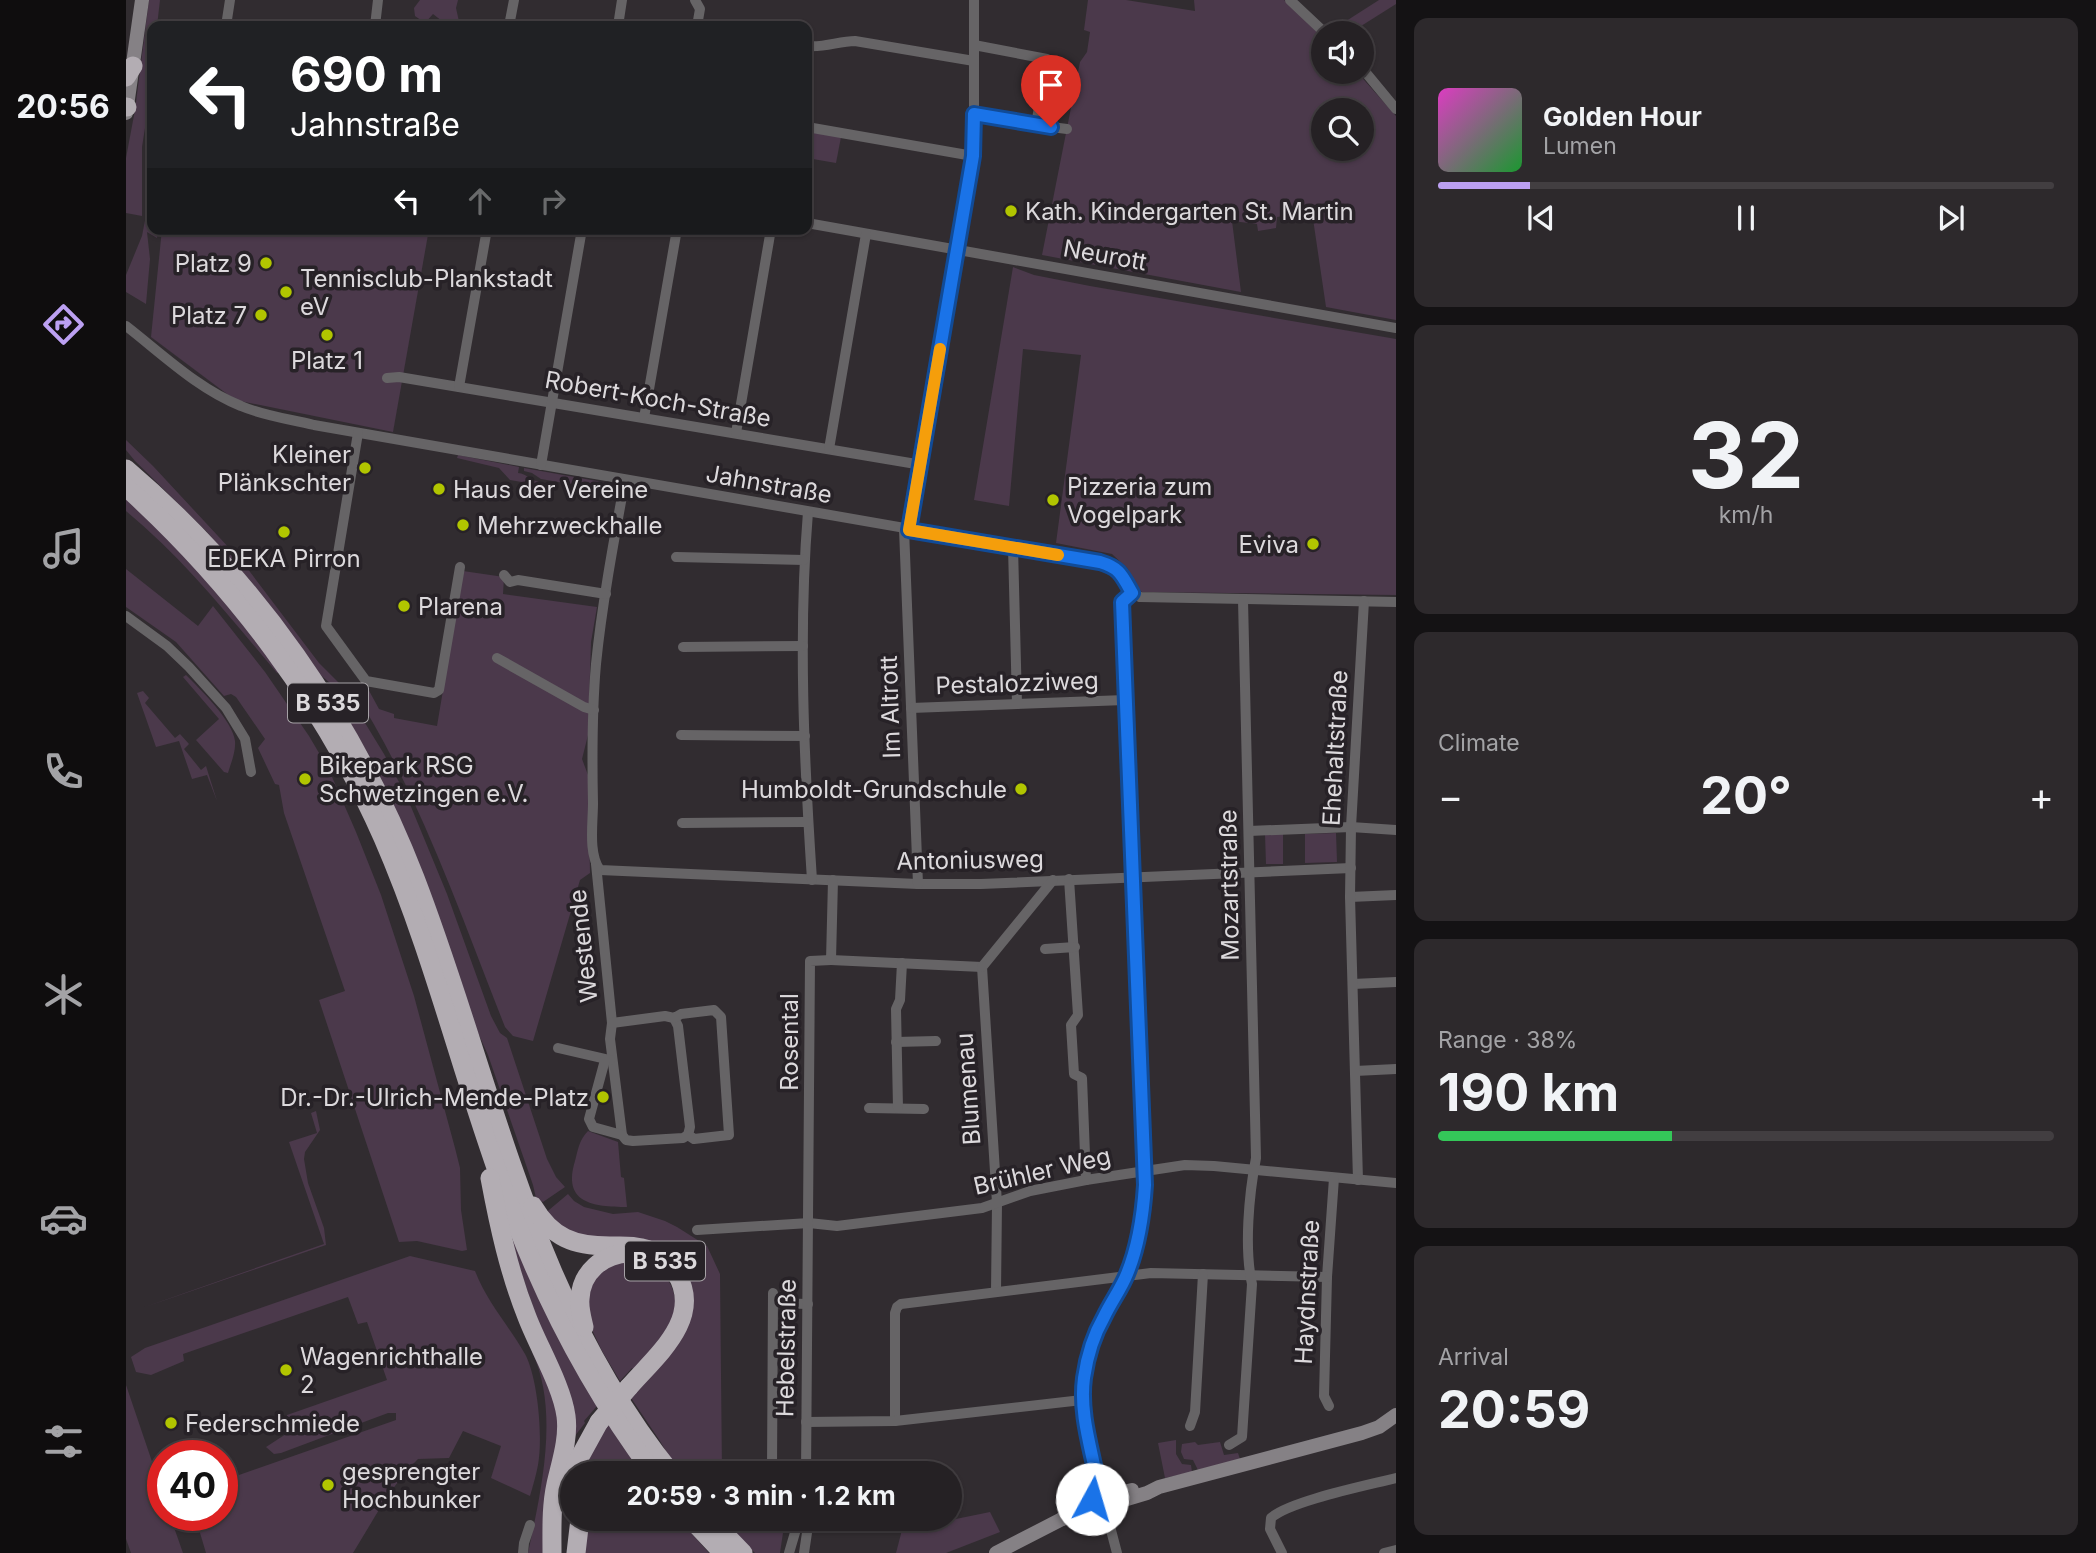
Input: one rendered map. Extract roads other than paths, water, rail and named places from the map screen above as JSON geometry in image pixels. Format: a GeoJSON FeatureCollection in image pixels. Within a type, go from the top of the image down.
{"type":"FeatureCollection","features":[{"type":"Feature","properties":{"kind":"highway","name":"B 535"},"geometry":{"type":"LineString","coordinates":[[126,469],[185,523],[259,605],[311,676],[359,757],[401,844],[430,920],[512,1169],[562,1296],[629,1415],[663,1461]]}},
{"type":"Feature","properties":{"kind":"highway","name":"B 535"},"geometry":{"type":"LineString","coordinates":[[126,487],[187,546],[241,607],[292,674],[340,751],[366,800],[407,898],[442,998],[486,1139],[526,1249],[566,1336],[597,1391],[645,1461]]}},
{"type":"Feature","properties":{"kind":"highway","name":"B 535"},"geometry":{"type":"LineString","coordinates":[[486,1139],[488,1172],[511,1272],[565,1410],[566,1434],[561,1461]]}},
{"type":"Feature","properties":{"kind":"highway","name":"B 535"},"geometry":{"type":"LineString","coordinates":[[512,1169],[540,1218],[556,1233],[583,1245],[643,1248],[662,1258],[677,1275],[684,1299],[679,1327],[671,1340],[627,1384]]}},
{"type":"Feature","properties":{"kind":"highway","name":"B 535"},"geometry":{"type":"LineString","coordinates":[[564,1461],[577,1438],[597,1419],[659,1346],[674,1322],[678,1292],[675,1281],[667,1270],[649,1257],[630,1252],[609,1257],[593,1267],[583,1283],[580,1299],[586,1342]]}},
{"type":"Feature","properties":{"kind":"highway","name":"B 535"},"geometry":{"type":"LineString","coordinates":[[564,1553],[564,1516],[568,1488],[581,1451],[597,1419]]}},
{"type":"Feature","properties":{"kind":"highway","name":"B 535"},"geometry":{"type":"LineString","coordinates":[[552,1553],[554,1500],[560,1469]]}},
{"type":"Feature","properties":{"kind":"highway"},"geometry":{"type":"LineString","coordinates":[[576,1553],[579,1531]]}},
{"type":"Feature","properties":{"kind":"highway"},"geometry":{"type":"LineString","coordinates":[[702,1531],[723,1553]]}},
{"type":"Feature","properties":{"kind":"highway"},"geometry":{"type":"LineString","coordinates":[[722,1531],[743,1553]]}},
{"type":"Feature","properties":{"kind":"street"},"geometry":{"type":"LineString","coordinates":[[126,113],[129,71],[142,0]]}},
{"type":"Feature","properties":{"kind":"street"},"geometry":{"type":"LineString","coordinates":[[227,21],[230,0]]}},
{"type":"Feature","properties":{"kind":"street"},"geometry":{"type":"LineString","coordinates":[[376,21],[378,0]]}},
{"type":"Feature","properties":{"kind":"street"},"geometry":{"type":"LineString","coordinates":[[510,21],[514,0]]}},
{"type":"Feature","properties":{"kind":"street"},"geometry":{"type":"LineString","coordinates":[[619,21],[622,0]]}},
{"type":"Feature","properties":{"kind":"street"},"geometry":{"type":"LineString","coordinates":[[695,0],[700,9],[697,21]]}},
{"type":"Feature","properties":{"kind":"street","name":"Im Altrott"},"geometry":{"type":"LineString","coordinates":[[918,884],[907,529],[922,465],[973,156],[974,0]]}},
{"type":"Feature","properties":{"kind":"street"},"geometry":{"type":"LineString","coordinates":[[1290,0],[1312,21]]}},
{"type":"Feature","properties":{"kind":"street"},"geometry":{"type":"LineString","coordinates":[[812,46],[855,41],[974,61]]}},
{"type":"Feature","properties":{"kind":"street"},"geometry":{"type":"LineString","coordinates":[[974,46],[1047,59],[1036,125]]}},
{"type":"Feature","properties":{"kind":"street"},"geometry":{"type":"LineString","coordinates":[[1374,82],[1396,109]]}},
{"type":"Feature","properties":{"kind":"street"},"geometry":{"type":"LineString","coordinates":[[974,114],[1067,129]]}},
{"type":"Feature","properties":{"kind":"street"},"geometry":{"type":"LineString","coordinates":[[812,128],[973,156]]}},
{"type":"Feature","properties":{"kind":"street","name":"Neurott"},"geometry":{"type":"LineString","coordinates":[[812,224],[1396,328]]}},
{"type":"Feature","properties":{"kind":"street"},"geometry":{"type":"LineString","coordinates":[[829,449],[866,234]]}},
{"type":"Feature","properties":{"kind":"street"},"geometry":{"type":"LineString","coordinates":[[459,387],[486,235]]}},
{"type":"Feature","properties":{"kind":"street"},"geometry":{"type":"LineString","coordinates":[[541,465],[581,235]]}},
{"type":"Feature","properties":{"kind":"street"},"geometry":{"type":"LineString","coordinates":[[644,418],[676,235]]}},
{"type":"Feature","properties":{"kind":"street"},"geometry":{"type":"LineString","coordinates":[[736,433],[770,235]]}},
{"type":"Feature","properties":{"kind":"street","name":"Jahnstraße"},"geometry":{"type":"LineString","coordinates":[[126,326],[201,383],[239,406],[259,413],[358,433],[1100,562],[1114,566],[1132,593]]}},
{"type":"Feature","properties":{"kind":"street","name":"Robert-Koch-Straße"},"geometry":{"type":"LineString","coordinates":[[387,378],[400,377],[922,465]]}},
{"type":"Feature","properties":{"kind":"street"},"geometry":{"type":"LineString","coordinates":[[358,433],[326,626],[366,681],[434,693],[439,691],[460,567]]}},
{"type":"Feature","properties":{"kind":"street","name":"Westende"},"geometry":{"type":"LineString","coordinates":[[612,1023],[665,1016],[674,1018],[681,1014],[714,1010],[721,1017],[729,1135],[694,1139],[688,1135],[683,1138],[626,1140],[622,1135],[609,1060],[612,1023],[595,863],[592,751],[597,654],[625,480]]}},
{"type":"Feature","properties":{"kind":"street"},"geometry":{"type":"LineString","coordinates":[[808,512],[804,560],[803,646],[804,736],[812,880]]}},
{"type":"Feature","properties":{"kind":"street"},"geometry":{"type":"LineString","coordinates":[[1013,547],[1017,704]]}},
{"type":"Feature","properties":{"kind":"street"},"geometry":{"type":"LineString","coordinates":[[676,557],[804,560]]}},
{"type":"Feature","properties":{"kind":"street"},"geometry":{"type":"LineString","coordinates":[[504,575],[510,582],[519,580],[606,594]]}},
{"type":"Feature","properties":{"kind":"street"},"geometry":{"type":"LineString","coordinates":[[1117,1553],[1084,1419],[1082,1400],[1094,1338],[1138,1246],[1143,1218],[1145,1170],[1122,602],[1132,593],[1149,598],[1396,602]]}},
{"type":"Feature","properties":{"kind":"street","name":"Mozartstraße"},"geometry":{"type":"LineString","coordinates":[[1229,1445],[1242,1437],[1252,1284],[1248,1267],[1252,1178],[1256,1158],[1243,600]]}},
{"type":"Feature","properties":{"kind":"street","name":"Ehehaltstraße"},"geometry":{"type":"LineString","coordinates":[[1358,1180],[1350,897],[1351,827],[1364,601]]}},
{"type":"Feature","properties":{"kind":"street"},"geometry":{"type":"LineString","coordinates":[[126,617],[174,653],[226,708],[245,739],[251,772]]}},
{"type":"Feature","properties":{"kind":"street"},"geometry":{"type":"LineString","coordinates":[[683,647],[803,646]]}},
{"type":"Feature","properties":{"kind":"street"},"geometry":{"type":"LineString","coordinates":[[497,657],[584,707],[594,710]]}},
{"type":"Feature","properties":{"kind":"street","name":"Pestalozziweg"},"geometry":{"type":"LineString","coordinates":[[911,708],[1125,699]]}},
{"type":"Feature","properties":{"kind":"street"},"geometry":{"type":"LineString","coordinates":[[681,735],[804,736]]}},
{"type":"Feature","properties":{"kind":"street"},"geometry":{"type":"LineString","coordinates":[[682,823],[808,822]]}},
{"type":"Feature","properties":{"kind":"street"},"geometry":{"type":"LineString","coordinates":[[1249,831],[1351,827],[1396,830]]}},
{"type":"Feature","properties":{"kind":"street","name":"Antoniusweg"},"geometry":{"type":"LineString","coordinates":[[595,863],[600,870],[610,872],[918,884],[981,884],[1351,868]]}},
{"type":"Feature","properties":{"kind":"street"},"geometry":{"type":"LineString","coordinates":[[1069,879],[1078,1015],[1072,1025],[1074,1074],[1082,1078],[1086,1181]]}},
{"type":"Feature","properties":{"kind":"street"},"geometry":{"type":"LineString","coordinates":[[833,880],[831,960],[982,967],[1053,880]]}},
{"type":"Feature","properties":{"kind":"street"},"geometry":{"type":"LineString","coordinates":[[1350,897],[1396,895]]}},
{"type":"Feature","properties":{"kind":"street"},"geometry":{"type":"LineString","coordinates":[[1045,949],[1075,947]]}},
{"type":"Feature","properties":{"kind":"street","name":"Rosental"},"geometry":{"type":"LineString","coordinates":[[809,1223],[810,961],[831,960]]}},
{"type":"Feature","properties":{"kind":"street"},"geometry":{"type":"LineString","coordinates":[[898,1108],[896,1009],[900,1000],[902,963]]}},
{"type":"Feature","properties":{"kind":"street","name":"Blumenau"},"geometry":{"type":"LineString","coordinates":[[982,967],[996,1203],[996,1292]]}},
{"type":"Feature","properties":{"kind":"street"},"geometry":{"type":"LineString","coordinates":[[1353,984],[1396,982]]}},
{"type":"Feature","properties":{"kind":"street"},"geometry":{"type":"LineString","coordinates":[[674,1018],[678,1026],[686,1089],[690,1127],[688,1135]]}},
{"type":"Feature","properties":{"kind":"street"},"geometry":{"type":"LineString","coordinates":[[896,1042],[936,1041]]}},
{"type":"Feature","properties":{"kind":"street"},"geometry":{"type":"LineString","coordinates":[[558,1048],[609,1060]]}},
{"type":"Feature","properties":{"kind":"street","name":"Westende"},"geometry":{"type":"LineString","coordinates":[[609,1060],[589,1119],[593,1127],[622,1135]]}},
{"type":"Feature","properties":{"kind":"street"},"geometry":{"type":"LineString","coordinates":[[1355,1071],[1396,1069]]}},
{"type":"Feature","properties":{"kind":"street"},"geometry":{"type":"LineString","coordinates":[[869,1108],[925,1109]]}},
{"type":"Feature","properties":{"kind":"street","name":"Brühler Weg"},"geometry":{"type":"LineString","coordinates":[[697,1230],[809,1223],[837,1226],[982,1208],[1030,1191],[1185,1165],[1396,1183]]}},
{"type":"Feature","properties":{"kind":"street","name":"Haydnstraße"},"geometry":{"type":"LineString","coordinates":[[1329,1406],[1324,1396],[1327,1277],[1334,1178]]}},
{"type":"Feature","properties":{"kind":"street","name":"Hebelstraße"},"geometry":{"type":"LineString","coordinates":[[806,1461],[809,1223]]}},
{"type":"Feature","properties":{"kind":"street"},"geometry":{"type":"LineString","coordinates":[[895,1421],[895,1313],[901,1304],[1151,1273],[1327,1277]]}},
{"type":"Feature","properties":{"kind":"street"},"geometry":{"type":"LineString","coordinates":[[1190,1426],[1195,1412],[1203,1273]]}},
{"type":"Feature","properties":{"kind":"street"},"geometry":{"type":"LineString","coordinates":[[772,1461],[773,1298],[808,1304]]}},
{"type":"Feature","properties":{"kind":"street"},"geometry":{"type":"LineString","coordinates":[[806,1422],[895,1421],[1082,1400]]}},
{"type":"Feature","properties":{"kind":"street"},"geometry":{"type":"LineString","coordinates":[[996,1553],[1104,1501],[1147,1493],[1159,1487],[1362,1433],[1378,1427],[1396,1415]]}},
{"type":"Feature","properties":{"kind":"street"},"geometry":{"type":"LineString","coordinates":[[1282,1553],[1270,1529],[1271,1518],[1275,1514],[1297,1505],[1396,1478]]}},
{"type":"Feature","properties":{"kind":"street"},"geometry":{"type":"LineString","coordinates":[[523,1553],[530,1525]]}},
{"type":"Feature","properties":{"kind":"street"},"geometry":{"type":"LineString","coordinates":[[789,1553],[795,1531]]}},
{"type":"Feature","properties":{"kind":"street"},"geometry":{"type":"LineString","coordinates":[[804,1553],[807,1531]]}},
{"type":"Feature","properties":{"kind":"street"},"geometry":{"type":"LineString","coordinates":[[1384,1553],[1396,1550]]}},
{"type":"Feature","properties":{"kind":"place","name":"Kath. Kindergarten St. Martin"},"geometry":{"type":"Point","coordinates":[1011,211]}},
{"type":"Feature","properties":{"kind":"place","name":"Platz 9"},"geometry":{"type":"Point","coordinates":[266,263]}},
{"type":"Feature","properties":{"kind":"place","name":"Tennisclub-Plankstadt eV"},"geometry":{"type":"Point","coordinates":[286,292]}},
{"type":"Feature","properties":{"kind":"place","name":"Platz 7"},"geometry":{"type":"Point","coordinates":[261,315]}},
{"type":"Feature","properties":{"kind":"place","name":"Platz 1"},"geometry":{"type":"Point","coordinates":[327,335]}},
{"type":"Feature","properties":{"kind":"place","name":"Kleiner Plänkschter"},"geometry":{"type":"Point","coordinates":[365,468]}},
{"type":"Feature","properties":{"kind":"place","name":"Haus der Vereine"},"geometry":{"type":"Point","coordinates":[439,489]}},
{"type":"Feature","properties":{"kind":"place","name":"Pizzeria zum Vogelpark"},"geometry":{"type":"Point","coordinates":[1053,500]}},
{"type":"Feature","properties":{"kind":"place","name":"Mehrzweckhalle"},"geometry":{"type":"Point","coordinates":[463,525]}},
{"type":"Feature","properties":{"kind":"place","name":"EDEKA Pirron"},"geometry":{"type":"Point","coordinates":[284,532]}},
{"type":"Feature","properties":{"kind":"place","name":"Eviva"},"geometry":{"type":"Point","coordinates":[1313,544]}},
{"type":"Feature","properties":{"kind":"place","name":"Plarena"},"geometry":{"type":"Point","coordinates":[404,606]}},
{"type":"Feature","properties":{"kind":"place","name":"Bikepark RSG Schwetzingen e.V."},"geometry":{"type":"Point","coordinates":[305,779]}},
{"type":"Feature","properties":{"kind":"place","name":"Humboldt-Grundschule"},"geometry":{"type":"Point","coordinates":[1021,789]}},
{"type":"Feature","properties":{"kind":"place","name":"Dr.-Dr.-Ulrich-Mende-Platz"},"geometry":{"type":"Point","coordinates":[603,1097]}},
{"type":"Feature","properties":{"kind":"place","name":"Wagenrichthalle 2"},"geometry":{"type":"Point","coordinates":[286,1370]}},
{"type":"Feature","properties":{"kind":"place","name":"Federschmiede"},"geometry":{"type":"Point","coordinates":[171,1423]}},
{"type":"Feature","properties":{"kind":"place","name":"gesprengter Hochbunker"},"geometry":{"type":"Point","coordinates":[328,1485]}}]}
